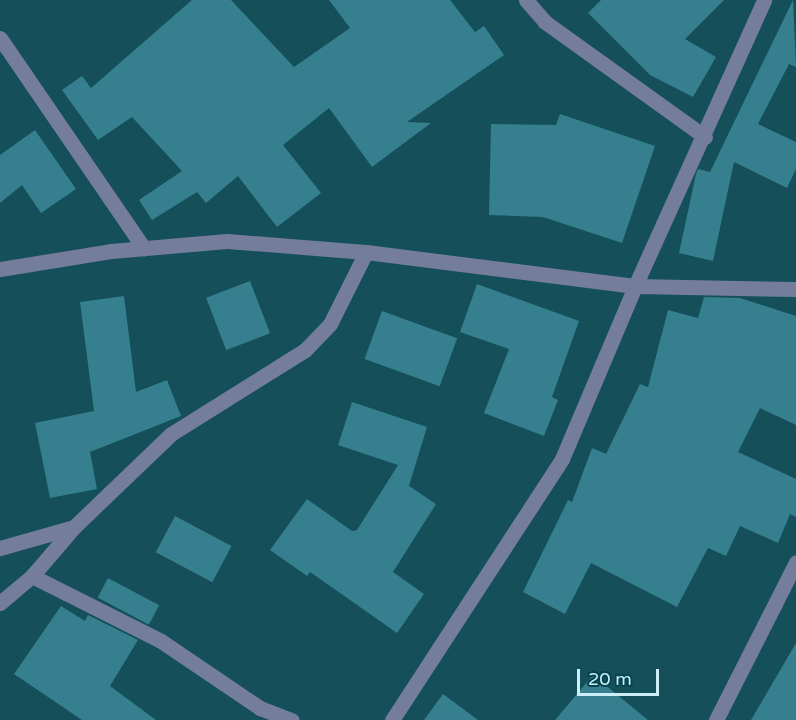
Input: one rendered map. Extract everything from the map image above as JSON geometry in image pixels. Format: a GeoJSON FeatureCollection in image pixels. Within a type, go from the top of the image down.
{"type":"FeatureCollection","features":[{"type":"Feature","properties":{"kind":"street"},"geometry":{"type":"LineString","coordinates":[[526,0],[544,22],[705,137]]}},
{"type":"Feature","properties":{"kind":"street"},"geometry":{"type":"LineString","coordinates":[[392,720],[562,459],[634,286],[705,137],[764,0]]}},
{"type":"Feature","properties":{"kind":"street"},"geometry":{"type":"LineString","coordinates":[[0,38],[144,248]]}},
{"type":"Feature","properties":{"kind":"street"},"geometry":{"type":"LineString","coordinates":[[0,268],[144,248],[227,242],[366,252],[634,286],[796,289]]}},
{"type":"Feature","properties":{"kind":"street"},"geometry":{"type":"LineString","coordinates":[[0,603],[32,576],[74,527],[193,417],[305,350],[330,324],[366,252]]}},
{"type":"Feature","properties":{"kind":"street"},"geometry":{"type":"LineString","coordinates":[[0,548],[74,527]]}},
{"type":"Feature","properties":{"kind":"street"},"geometry":{"type":"LineString","coordinates":[[716,720],[796,562]]}},
{"type":"Feature","properties":{"kind":"street"},"geometry":{"type":"LineString","coordinates":[[32,576],[161,641],[260,708],[292,720]]}},
{"type":"Feature","properties":{"kind":"building"},"geometry":{"type":"Polygon","coordinates":[[[192,0],[231,0],[294,67],[350,28],[329,0],[450,0],[475,32],[484,26],[504,55],[407,122],[431,123],[372,167],[329,108],[283,145],[321,193],[277,227],[238,176],[206,203],[197,192],[152,220],[139,200],[182,171],[132,117],[98,140],[62,90],[82,76],[91,88],[192,0]]]}},
{"type":"Feature","properties":{"kind":"building"},"geometry":{"type":"Polygon","coordinates":[[[601,0],[724,0],[685,39],[716,57],[693,97],[650,75],[588,13],[601,0]]]}},
{"type":"Feature","properties":{"kind":"building"},"geometry":{"type":"Polygon","coordinates":[[[793,0],[796,67],[789,64],[758,124],[796,142],[796,169],[787,188],[734,162],[713,261],[679,253],[698,169],[710,172],[793,0]]]}},
{"type":"Feature","properties":{"kind":"building"},"geometry":{"type":"Polygon","coordinates":[[[560,114],[655,146],[622,243],[543,217],[489,215],[491,124],[556,125],[560,114]]]}},
{"type":"Feature","properties":{"kind":"building"},"geometry":{"type":"Polygon","coordinates":[[[35,130],[76,189],[41,213],[22,185],[0,203],[0,155],[35,130]]]}},
{"type":"Feature","properties":{"kind":"building"},"geometry":{"type":"Polygon","coordinates":[[[250,281],[270,333],[226,350],[206,298],[250,281]]]}},
{"type":"Feature","properties":{"kind":"building"},"geometry":{"type":"Polygon","coordinates":[[[477,284],[579,321],[552,397],[558,400],[544,436],[484,413],[509,349],[460,332],[477,284]]]}},
{"type":"Feature","properties":{"kind":"building"},"geometry":{"type":"Polygon","coordinates":[[[124,296],[136,392],[167,380],[181,416],[90,452],[97,489],[50,498],[35,423],[94,411],[80,302],[124,296]]]}},
{"type":"Feature","properties":{"kind":"building"},"geometry":{"type":"Polygon","coordinates":[[[704,297],[740,298],[796,316],[796,425],[760,408],[738,452],[796,479],[796,517],[790,514],[778,543],[740,526],[726,556],[708,548],[677,607],[591,563],[565,614],[523,592],[568,500],[572,502],[592,448],[606,454],[640,384],[648,387],[668,310],[698,318],[704,297]]]}},
{"type":"Feature","properties":{"kind":"building"},"geometry":{"type":"Polygon","coordinates":[[[382,311],[457,338],[440,386],[365,359],[382,311]]]}},
{"type":"Feature","properties":{"kind":"building"},"geometry":{"type":"Polygon","coordinates":[[[352,402],[427,427],[409,486],[436,504],[393,572],[424,594],[397,633],[310,572],[307,576],[270,550],[307,499],[352,531],[357,530],[398,465],[338,445],[352,402]]]}},
{"type":"Feature","properties":{"kind":"building"},"geometry":{"type":"Polygon","coordinates":[[[175,516],[232,546],[212,582],[156,552],[175,516]]]}},
{"type":"Feature","properties":{"kind":"building"},"geometry":{"type":"Polygon","coordinates":[[[108,578],[159,605],[149,625],[98,597],[108,578]]]}},
{"type":"Feature","properties":{"kind":"building"},"geometry":{"type":"Polygon","coordinates":[[[61,606],[85,621],[88,615],[138,640],[110,686],[156,720],[82,720],[14,674],[61,606]]]}},
{"type":"Feature","properties":{"kind":"building"},"geometry":{"type":"Polygon","coordinates":[[[796,643],[796,720],[751,720],[796,643]]]}},
{"type":"Feature","properties":{"kind":"building"},"geometry":{"type":"Polygon","coordinates":[[[593,675],[648,720],[555,720],[593,675]]]}},
{"type":"Feature","properties":{"kind":"building"},"geometry":{"type":"Polygon","coordinates":[[[443,694],[478,720],[424,720],[443,694]]]}}]}
